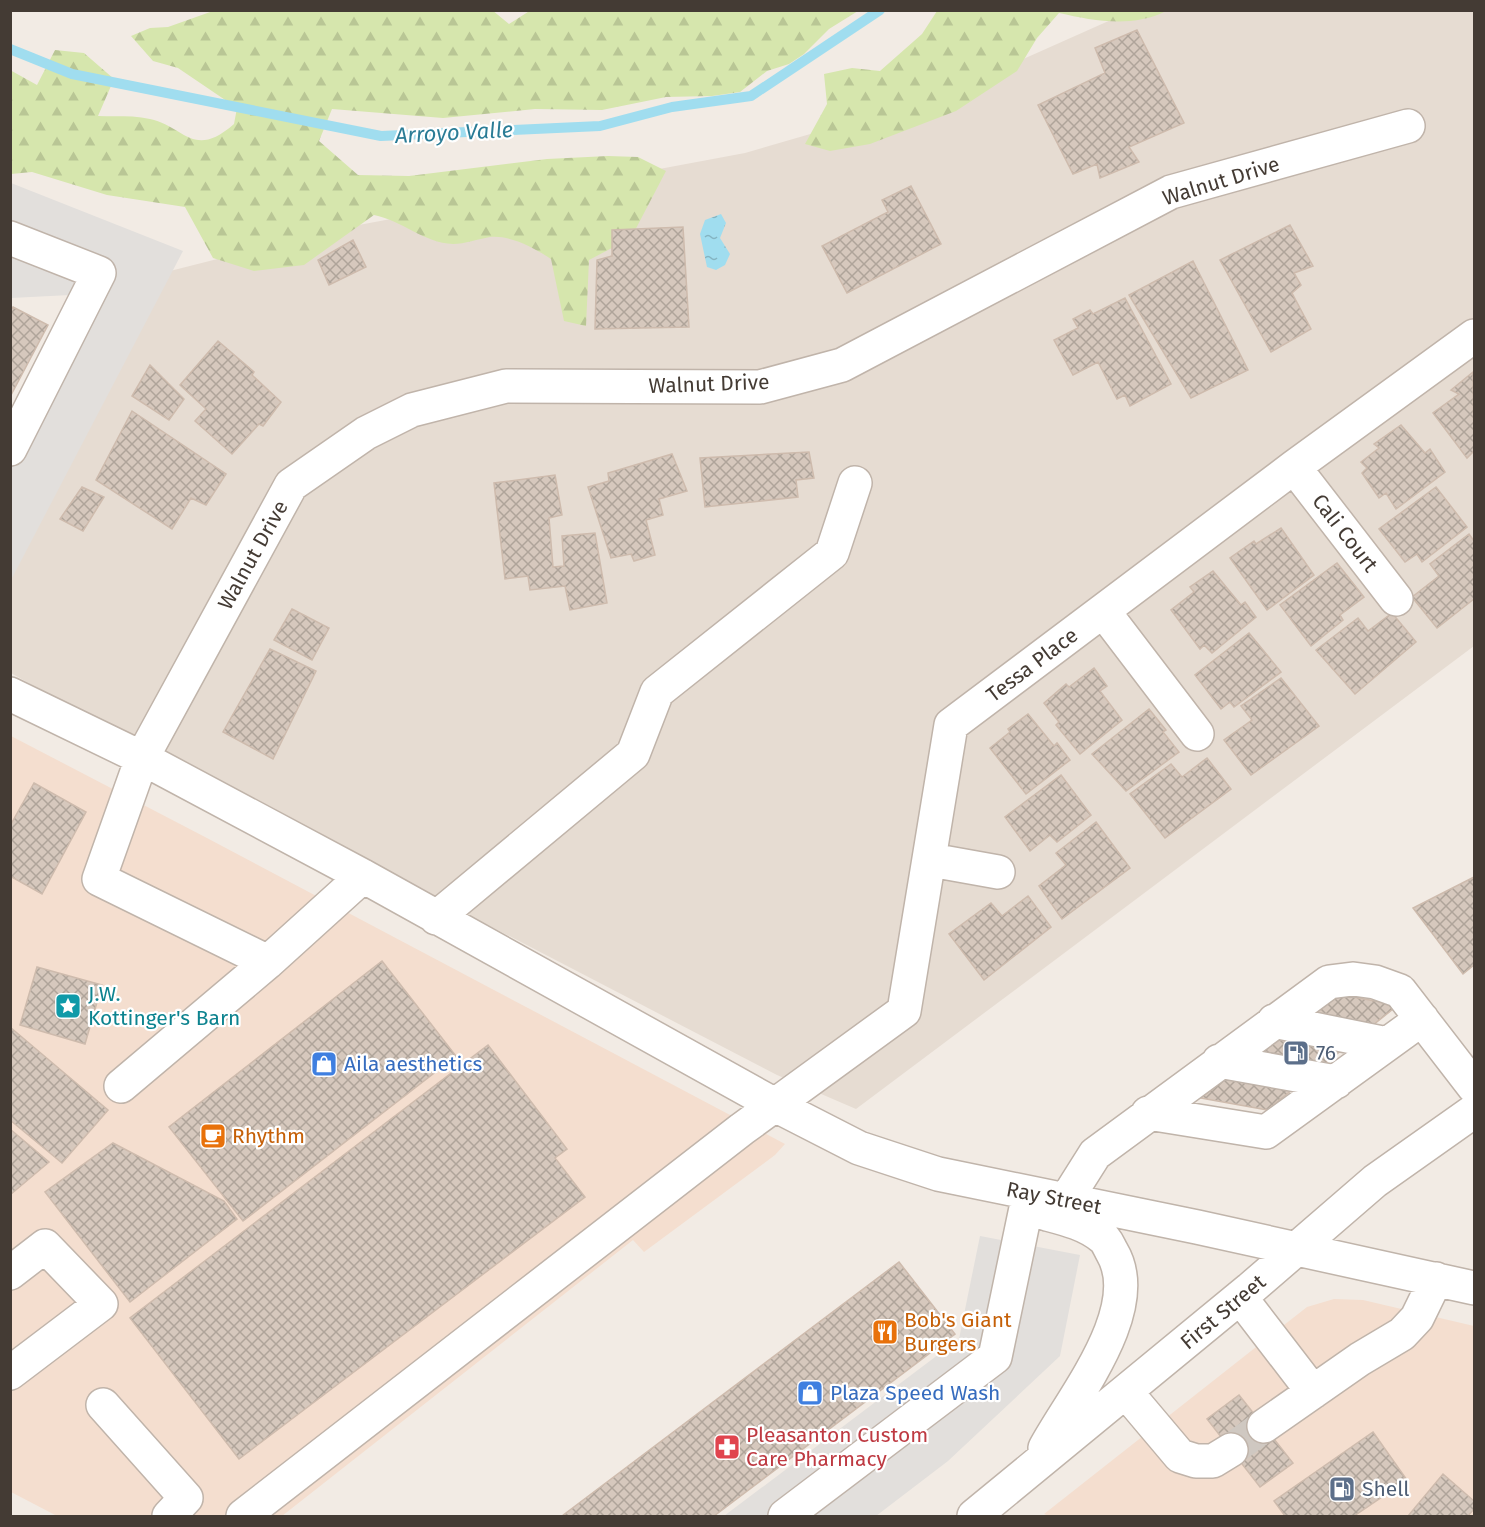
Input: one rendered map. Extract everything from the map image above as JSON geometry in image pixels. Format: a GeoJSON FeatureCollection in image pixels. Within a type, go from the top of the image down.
{"type":"FeatureCollection","features":[{"type":"Feature","properties":{"kind":"street","name":"Walnut Drive"},"geometry":{"type":"LineString","coordinates":[[268,962],[99,879],[142,758],[291,485],[366,433],[411,410],[506,386],[760,387],[843,365],[1171,192],[1408,126]]}},
{"type":"Feature","properties":{"kind":"street"},"geometry":{"type":"LineString","coordinates":[[10,238],[99,273],[10,448]]}},
{"type":"Feature","properties":{"kind":"street","name":"Tessa Place"},"geometry":{"type":"LineString","coordinates":[[243,1516],[775,1105],[904,1011],[931,860],[951,725],[1294,467],[1474,336]]}},
{"type":"Feature","properties":{"kind":"street","name":"Cali Court"},"geometry":{"type":"LineString","coordinates":[[1294,467],[1396,599]]}},
{"type":"Feature","properties":{"kind":"street"},"geometry":{"type":"LineString","coordinates":[[436,918],[633,754],[657,692],[832,553],[855,483]]}},
{"type":"Feature","properties":{"kind":"street"},"geometry":{"type":"LineString","coordinates":[[1104,612],[1197,734]]}},
{"type":"Feature","properties":{"kind":"street","name":"Ray Street"},"geometry":{"type":"LineString","coordinates":[[10,694],[142,758],[363,876],[775,1105],[859,1148],[955,1178],[1474,1288]]}},
{"type":"Feature","properties":{"kind":"street"},"geometry":{"type":"LineString","coordinates":[[931,860],[998,872]]}},
{"type":"Feature","properties":{"kind":"street"},"geometry":{"type":"LineString","coordinates":[[121,1086],[268,962],[363,876]]}},
{"type":"Feature","properties":{"kind":"street"},"geometry":{"type":"LineString","coordinates":[[1066,1200],[1095,1154],[1219,1060],[1329,982],[1353,979],[1375,982],[1400,991],[1474,1087]]}},
{"type":"Feature","properties":{"kind":"street"},"geometry":{"type":"LineString","coordinates":[[1148,1113],[1266,1132],[1422,1019]]}},
{"type":"Feature","properties":{"kind":"street"},"geometry":{"type":"LineString","coordinates":[[1274,1021],[1387,1044]]}},
{"type":"Feature","properties":{"kind":"street"},"geometry":{"type":"LineString","coordinates":[[1219,1060],[1336,1082]]}},
{"type":"Feature","properties":{"kind":"street","name":"First Street"},"geometry":{"type":"LineString","coordinates":[[974,1516],[1240,1298],[1374,1181],[1474,1111]]}},
{"type":"Feature","properties":{"kind":"street"},"geometry":{"type":"LineString","coordinates":[[955,1178],[982,1200],[1026,1208],[1080,1223],[1104,1238],[1118,1262],[1122,1293],[1116,1320],[1100,1353],[1035,1466]]}},
{"type":"Feature","properties":{"kind":"street"},"geometry":{"type":"LineString","coordinates":[[785,1516],[995,1357],[1026,1208]]}},
{"type":"Feature","properties":{"kind":"street"},"geometry":{"type":"LineString","coordinates":[[10,1273],[45,1246],[101,1304],[10,1373]]}},
{"type":"Feature","properties":{"kind":"street"},"geometry":{"type":"LineString","coordinates":[[1264,1426],[1360,1359],[1402,1334],[1418,1318],[1436,1279]]}},
{"type":"Feature","properties":{"kind":"street"},"geometry":{"type":"LineString","coordinates":[[1240,1298],[1313,1392]]}},
{"type":"Feature","properties":{"kind":"street"},"geometry":{"type":"LineString","coordinates":[[1126,1392],[1180,1456],[1196,1461],[1213,1461],[1231,1450]]}},
{"type":"Feature","properties":{"kind":"street"},"geometry":{"type":"LineString","coordinates":[[103,1405],[186,1510]]}},
{"type":"Feature","properties":{"kind":"shaded area"},"geometry":{"type":"Polygon","coordinates":[[[1131,11],[1474,11],[1474,646],[856,1109],[777,1075],[97,722],[11,673],[11,573],[170,271],[332,230],[745,153],[938,97],[1131,11]]]}},
{"type":"Feature","properties":{"kind":"shaded area"},"geometry":{"type":"Polygon","coordinates":[[[11,183],[183,251],[11,580],[11,410],[70,295],[11,298],[11,183]]]}},
{"type":"Feature","properties":{"kind":"shaded area"},"geometry":{"type":"Polygon","coordinates":[[[11,736],[785,1144],[775,1155],[644,1252],[633,1240],[282,1516],[57,1516],[11,1492],[11,736]]]}},
{"type":"Feature","properties":{"kind":"shaded area"},"geometry":{"type":"Polygon","coordinates":[[[980,1236],[1080,1255],[1060,1356],[948,1461],[876,1516],[724,1516],[959,1339],[980,1236]]]}},
{"type":"Feature","properties":{"kind":"shaded area"},"geometry":{"type":"Polygon","coordinates":[[[1334,1299],[1363,1300],[1474,1326],[1474,1516],[1049,1516],[1044,1514],[1307,1307],[1334,1299]]]}},
{"type":"Feature","properties":{"kind":"green space"},"geometry":{"type":"Polygon","coordinates":[[[492,10],[509,24],[531,10],[858,11],[829,29],[804,54],[789,64],[767,71],[740,92],[712,96],[666,97],[602,110],[535,109],[443,118],[332,109],[319,141],[358,175],[409,176],[547,159],[608,156],[638,157],[666,171],[631,238],[589,260],[586,326],[564,321],[551,259],[514,240],[490,237],[458,244],[442,243],[374,215],[304,265],[254,271],[213,258],[185,207],[107,195],[32,172],[11,174],[10,70],[37,85],[55,50],[84,53],[114,79],[98,116],[150,119],[198,140],[220,134],[234,124],[237,108],[178,68],[153,61],[131,36],[150,28],[168,27],[213,11],[492,10]]]}},
{"type":"Feature","properties":{"kind":"green space"},"geometry":{"type":"Polygon","coordinates":[[[937,11],[1166,11],[1140,20],[1127,21],[1100,20],[1059,13],[1037,38],[1017,71],[956,111],[870,144],[830,151],[805,144],[827,104],[824,74],[852,68],[880,71],[922,34],[937,11]]]}},
{"type":"Feature","properties":{"kind":"water"},"geometry":{"type":"Polygon","coordinates":[[[721,214],[726,223],[720,238],[730,254],[725,265],[716,270],[707,267],[700,234],[705,220],[721,214]]]}},
{"type":"Feature","properties":{"kind":"building"},"geometry":{"type":"Polygon","coordinates":[[[1137,30],[1184,123],[1129,147],[1139,162],[1100,178],[1097,164],[1073,174],[1038,105],[1105,73],[1095,48],[1137,30]]]}},
{"type":"Feature","properties":{"kind":"building"},"geometry":{"type":"Polygon","coordinates":[[[911,186],[941,244],[847,293],[822,246],[888,212],[882,200],[911,186]]]}},
{"type":"Feature","properties":{"kind":"building"},"geometry":{"type":"Polygon","coordinates":[[[1290,225],[1313,266],[1294,273],[1301,285],[1292,293],[1311,329],[1271,352],[1220,260],[1290,225]]]}},
{"type":"Feature","properties":{"kind":"building"},"geometry":{"type":"Polygon","coordinates":[[[683,227],[689,327],[595,329],[597,260],[612,256],[612,230],[683,227]]]}},
{"type":"Feature","properties":{"kind":"building"},"geometry":{"type":"Polygon","coordinates":[[[353,240],[366,267],[329,285],[318,260],[353,240]]]}},
{"type":"Feature","properties":{"kind":"building"},"geometry":{"type":"Polygon","coordinates":[[[1193,261],[1248,370],[1191,398],[1129,295],[1193,261]]]}},
{"type":"Feature","properties":{"kind":"building"},"geometry":{"type":"Polygon","coordinates":[[[1125,298],[1171,384],[1130,406],[1125,395],[1117,399],[1098,362],[1073,375],[1054,340],[1078,328],[1073,319],[1090,310],[1093,314],[1125,298]]]}},
{"type":"Feature","properties":{"kind":"building"},"geometry":{"type":"Polygon","coordinates":[[[13,307],[48,325],[10,397],[10,311],[13,307]]]}},
{"type":"Feature","properties":{"kind":"building"},"geometry":{"type":"Polygon","coordinates":[[[218,341],[254,372],[252,375],[281,402],[263,426],[259,424],[232,454],[195,421],[206,409],[180,385],[218,341]]]}},
{"type":"Feature","properties":{"kind":"building"},"geometry":{"type":"Polygon","coordinates":[[[150,365],[184,399],[169,420],[132,396],[150,365]]]}},
{"type":"Feature","properties":{"kind":"building"},"geometry":{"type":"Polygon","coordinates":[[[1473,372],[1474,451],[1467,458],[1433,413],[1459,394],[1451,390],[1473,372]]]}},
{"type":"Feature","properties":{"kind":"building"},"geometry":{"type":"Polygon","coordinates":[[[132,411],[226,474],[206,505],[191,498],[172,529],[96,480],[132,411]]]}},
{"type":"Feature","properties":{"kind":"building"},"geometry":{"type":"Polygon","coordinates":[[[1401,425],[1425,453],[1430,449],[1445,472],[1396,509],[1386,493],[1379,498],[1362,473],[1367,468],[1361,462],[1379,448],[1374,444],[1401,425]]]}},
{"type":"Feature","properties":{"kind":"building"},"geometry":{"type":"Polygon","coordinates":[[[809,452],[814,478],[796,480],[798,497],[705,507],[700,458],[809,452]]]}},
{"type":"Feature","properties":{"kind":"building"},"geometry":{"type":"Polygon","coordinates":[[[672,454],[687,491],[659,499],[663,515],[646,520],[655,555],[634,561],[631,554],[611,558],[588,487],[609,481],[608,473],[672,454]]]}},
{"type":"Feature","properties":{"kind":"building"},"geometry":{"type":"Polygon","coordinates":[[[555,475],[562,515],[549,518],[553,567],[564,566],[562,536],[595,533],[607,603],[570,610],[565,586],[530,590],[528,576],[505,579],[494,483],[555,475]]]}},
{"type":"Feature","properties":{"kind":"building"},"geometry":{"type":"Polygon","coordinates":[[[82,487],[104,497],[83,531],[60,519],[82,487]]]}},
{"type":"Feature","properties":{"kind":"building"},"geometry":{"type":"Polygon","coordinates":[[[1436,487],[1467,527],[1422,562],[1417,554],[1405,562],[1379,529],[1436,487]]]}},
{"type":"Feature","properties":{"kind":"building"},"geometry":{"type":"Polygon","coordinates":[[[1281,528],[1314,575],[1267,610],[1230,558],[1254,541],[1256,544],[1281,528]]]}},
{"type":"Feature","properties":{"kind":"building"},"geometry":{"type":"Polygon","coordinates":[[[1469,534],[1474,541],[1474,599],[1437,628],[1412,597],[1439,576],[1430,564],[1469,534]]]}},
{"type":"Feature","properties":{"kind":"building"},"geometry":{"type":"Polygon","coordinates":[[[1337,563],[1364,597],[1340,615],[1343,620],[1311,646],[1280,605],[1337,563]]]}},
{"type":"Feature","properties":{"kind":"building"},"geometry":{"type":"Polygon","coordinates":[[[1213,571],[1241,605],[1245,602],[1256,617],[1212,653],[1204,645],[1200,649],[1171,610],[1194,592],[1190,587],[1213,571]]]}},
{"type":"Feature","properties":{"kind":"building"},"geometry":{"type":"Polygon","coordinates":[[[292,609],[329,628],[312,660],[274,640],[292,609]]]}},
{"type":"Feature","properties":{"kind":"building"},"geometry":{"type":"Polygon","coordinates":[[[1392,613],[1416,642],[1355,694],[1316,650],[1358,618],[1368,631],[1392,613]]]}},
{"type":"Feature","properties":{"kind":"building"},"geometry":{"type":"Polygon","coordinates":[[[1249,633],[1281,672],[1234,707],[1230,702],[1221,709],[1195,675],[1249,633]]]}},
{"type":"Feature","properties":{"kind":"building"},"geometry":{"type":"Polygon","coordinates":[[[270,649],[316,671],[273,759],[223,732],[270,649]]]}},
{"type":"Feature","properties":{"kind":"building"},"geometry":{"type":"Polygon","coordinates":[[[1094,668],[1107,686],[1100,691],[1122,720],[1080,754],[1056,725],[1059,722],[1044,703],[1066,684],[1069,687],[1094,668]]]}},
{"type":"Feature","properties":{"kind":"building"},"geometry":{"type":"Polygon","coordinates":[[[1281,678],[1319,726],[1251,775],[1224,740],[1252,720],[1241,706],[1281,678]]]}},
{"type":"Feature","properties":{"kind":"building"},"geometry":{"type":"Polygon","coordinates":[[[1149,709],[1166,730],[1163,732],[1179,752],[1126,791],[1092,754],[1149,709]]]}},
{"type":"Feature","properties":{"kind":"building"},"geometry":{"type":"Polygon","coordinates":[[[1028,714],[1054,746],[1057,743],[1070,760],[1026,794],[990,748],[1010,732],[1008,729],[1028,714]]]}},
{"type":"Feature","properties":{"kind":"building"},"geometry":{"type":"Polygon","coordinates":[[[1207,758],[1231,789],[1165,838],[1130,794],[1171,764],[1182,777],[1207,758]]]}},
{"type":"Feature","properties":{"kind":"building"},"geometry":{"type":"Polygon","coordinates":[[[1061,775],[1091,815],[1057,842],[1050,835],[1030,851],[1005,817],[1061,775]]]}},
{"type":"Feature","properties":{"kind":"building"},"geometry":{"type":"Polygon","coordinates":[[[34,783],[86,812],[42,894],[10,876],[10,826],[34,783]]]}},
{"type":"Feature","properties":{"kind":"building"},"geometry":{"type":"Polygon","coordinates":[[[1096,822],[1130,868],[1062,919],[1039,886],[1066,865],[1056,853],[1096,822]]]}},
{"type":"Feature","properties":{"kind":"building"},"geometry":{"type":"Polygon","coordinates":[[[1474,877],[1474,965],[1463,974],[1413,908],[1474,877]]]}},
{"type":"Feature","properties":{"kind":"building"},"geometry":{"type":"Polygon","coordinates":[[[1028,896],[1051,927],[984,980],[949,934],[991,903],[1002,916],[1028,896]]]}},
{"type":"Feature","properties":{"kind":"building"},"geometry":{"type":"Polygon","coordinates":[[[382,961],[456,1056],[243,1221],[169,1127],[382,961]]]}},
{"type":"Feature","properties":{"kind":"building"},"geometry":{"type":"Polygon","coordinates":[[[37,967],[102,985],[85,1044],[20,1025],[37,967]]]}},
{"type":"Feature","properties":{"kind":"building"},"geometry":{"type":"Polygon","coordinates":[[[1330,993],[1398,1005],[1267,1110],[1201,1098],[1330,993]]]}},
{"type":"Feature","properties":{"kind":"building"},"geometry":{"type":"Polygon","coordinates":[[[10,1027],[108,1110],[62,1163],[10,1120],[10,1027]]]}},
{"type":"Feature","properties":{"kind":"building"},"geometry":{"type":"Polygon","coordinates":[[[488,1045],[567,1149],[555,1158],[585,1197],[239,1459],[130,1318],[488,1045]]]}},
{"type":"Feature","properties":{"kind":"building"},"geometry":{"type":"Polygon","coordinates":[[[10,1129],[49,1162],[10,1195],[10,1129]]]}},
{"type":"Feature","properties":{"kind":"building"},"geometry":{"type":"Polygon","coordinates":[[[113,1143],[224,1201],[237,1219],[130,1302],[45,1192],[113,1143]]]}},
{"type":"Feature","properties":{"kind":"building"},"geometry":{"type":"Polygon","coordinates":[[[899,1262],[955,1334],[714,1516],[562,1516],[899,1262]]]}},
{"type":"Feature","properties":{"kind":"building"},"geometry":{"type":"Polygon","coordinates":[[[1239,1395],[1293,1463],[1260,1487],[1207,1419],[1239,1395]]]}},
{"type":"Feature","properties":{"kind":"building"},"geometry":{"type":"Polygon","coordinates":[[[1373,1432],[1407,1480],[1354,1516],[1285,1516],[1274,1501],[1373,1432]]]}},
{"type":"Feature","properties":{"kind":"building"},"geometry":{"type":"Polygon","coordinates":[[[1443,1474],[1474,1501],[1474,1509],[1468,1516],[1408,1516],[1443,1474]]]}},
{"type":"Feature","properties":{"kind":"waterway","name":"Arroyo Valle"},"geometry":{"type":"LineString","coordinates":[[10,49],[72,74],[381,136],[600,126],[672,107],[751,96],[880,10]]}},
{"type":"Feature","properties":{"kind":"tunnel"},"geometry":{"type":"LineString","coordinates":[[1231,1450],[1264,1426]]}},
{"type":"Feature","properties":{"kind":"place","name":"J.W. Kottinger's Barn"},"geometry":{"type":"Point","coordinates":[68,1006]}},
{"type":"Feature","properties":{"kind":"place","name":"76"},"geometry":{"type":"Point","coordinates":[1296,1053]}},
{"type":"Feature","properties":{"kind":"place","name":"Aila aesthetics"},"geometry":{"type":"Point","coordinates":[324,1064]}},
{"type":"Feature","properties":{"kind":"place","name":"Rhythm"},"geometry":{"type":"Point","coordinates":[213,1136]}},
{"type":"Feature","properties":{"kind":"place","name":"Bob's Giant Burgers"},"geometry":{"type":"Point","coordinates":[885,1332]}},
{"type":"Feature","properties":{"kind":"place","name":"Plaza Speed Wash"},"geometry":{"type":"Point","coordinates":[810,1393]}},
{"type":"Feature","properties":{"kind":"place","name":"Pleasanton Custom Care Pharmacy"},"geometry":{"type":"Point","coordinates":[727,1447]}},
{"type":"Feature","properties":{"kind":"place","name":"Shell"},"geometry":{"type":"Point","coordinates":[1342,1489]}}]}
